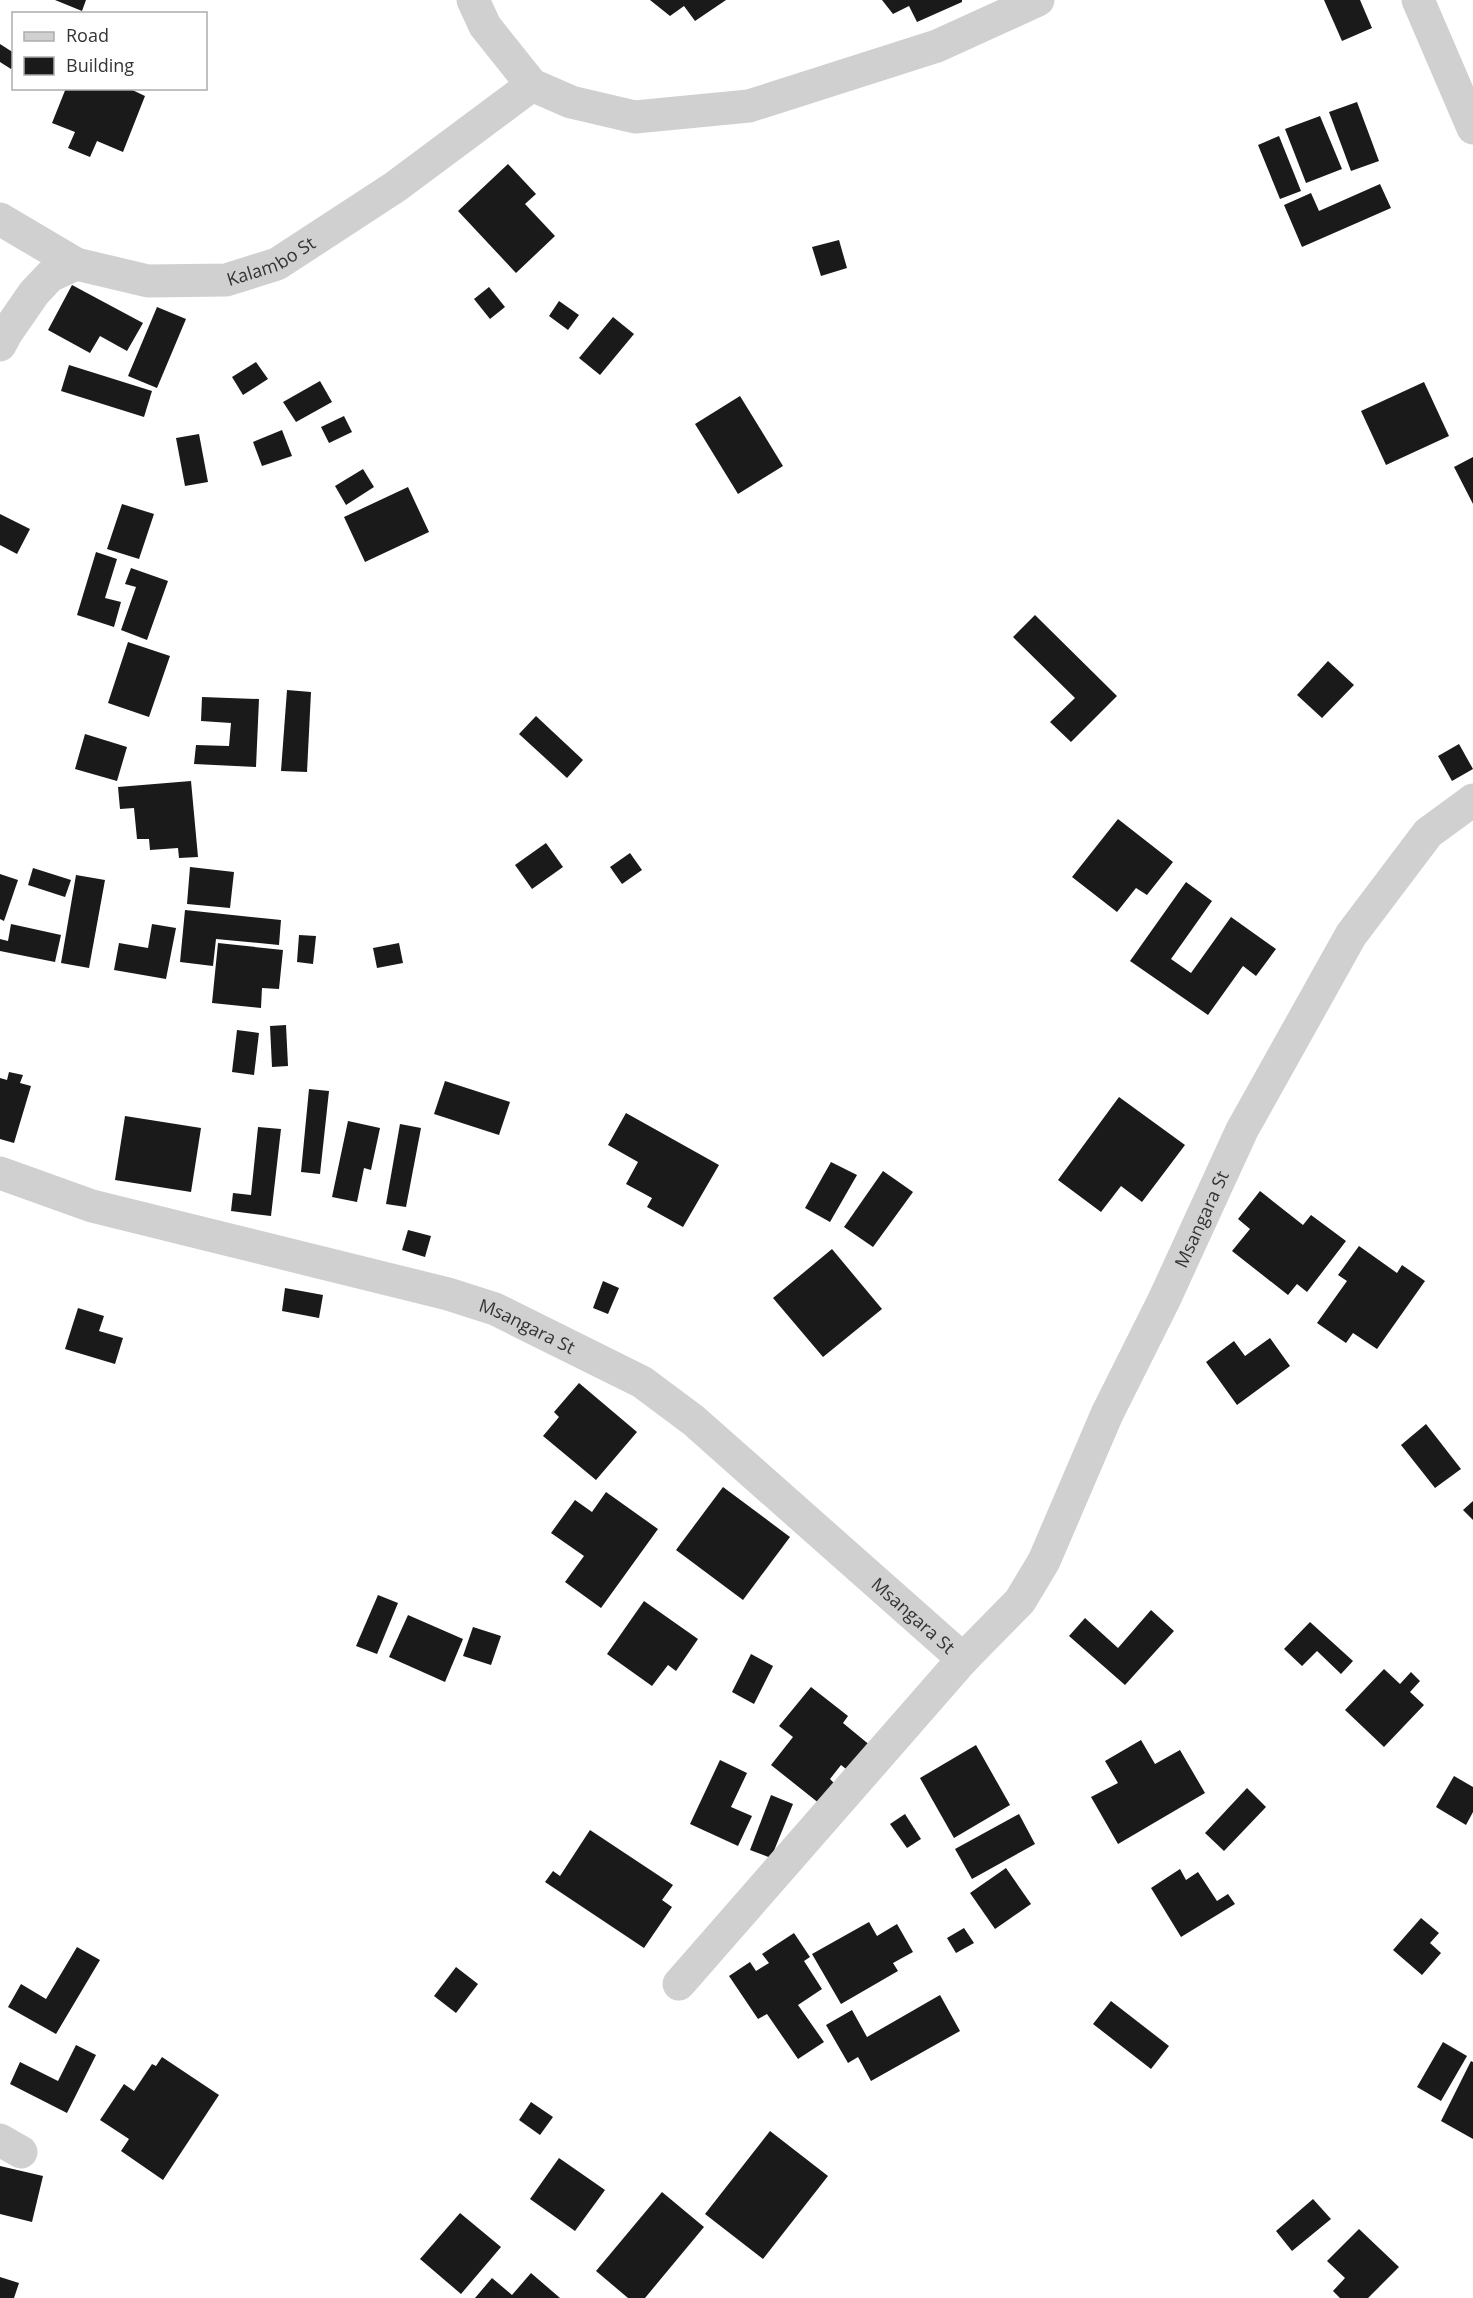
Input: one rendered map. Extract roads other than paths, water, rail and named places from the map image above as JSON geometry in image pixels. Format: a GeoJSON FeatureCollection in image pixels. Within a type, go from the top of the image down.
{"type":"FeatureCollection","features":[{"type":"Feature","properties":{"kind":"street"},"geometry":{"type":"LineString","coordinates":[[473,0],[485,26],[532,84],[570,102],[636,117],[749,106],[937,46],[1038,0]]}},
{"type":"Feature","properties":{"kind":"street"},"geometry":{"type":"LineString","coordinates":[[1418,0],[1473,128]]}},
{"type":"Feature","properties":{"kind":"street","name":"Kalambo St"},"geometry":{"type":"LineString","coordinates":[[0,219],[76,264],[148,281],[226,280],[277,264],[395,187],[532,84]]}},
{"type":"Feature","properties":{"kind":"street"},"geometry":{"type":"LineString","coordinates":[[0,345],[34,293],[50,276],[76,264]]}},
{"type":"Feature","properties":{"kind":"street","name":"Msangara St"},"geometry":{"type":"LineString","coordinates":[[679,1984],[963,1659],[1020,1601],[1044,1561],[1107,1414],[1164,1300],[1242,1130],[1352,935],[1428,833],[1473,800]]}},
{"type":"Feature","properties":{"kind":"street","name":"Msangara St"},"geometry":{"type":"LineString","coordinates":[[0,1173],[92,1206],[448,1294],[495,1309],[642,1382],[693,1420],[963,1659]]}}]}
